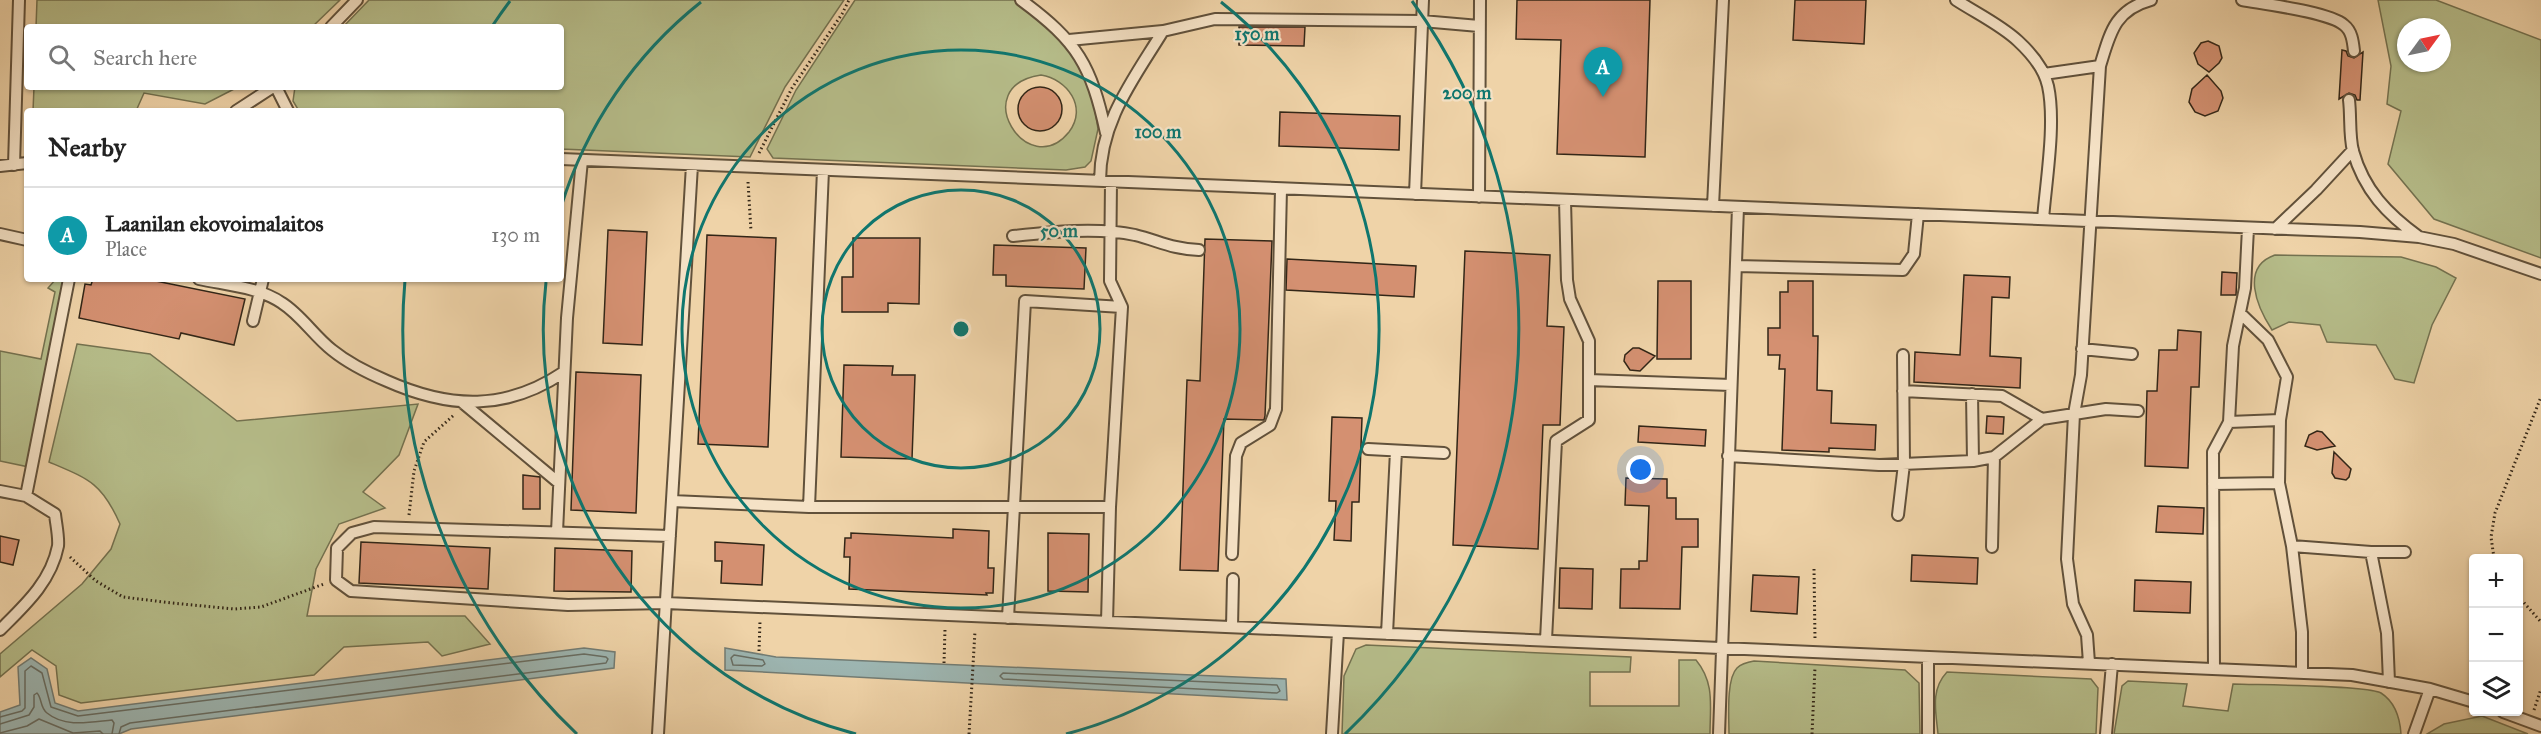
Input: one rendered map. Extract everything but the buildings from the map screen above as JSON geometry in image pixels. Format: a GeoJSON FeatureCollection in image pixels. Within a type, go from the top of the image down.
{"type":"FeatureCollection","features":[{"type":"Feature","properties":{"kind":"lane"},"geometry":{"type":"LineString","coordinates":[[14,165],[19,0]]}},
{"type":"Feature","properties":{"kind":"lane"},"geometry":{"type":"LineString","coordinates":[[334,24],[357,0]]}},
{"type":"Feature","properties":{"kind":"lane"},"geometry":{"type":"LineString","coordinates":[[1021,0],[1050,21],[1069,40],[1088,70],[1097,94],[1106,133]]}},
{"type":"Feature","properties":{"kind":"lane"},"geometry":{"type":"LineString","coordinates":[[1415,194],[1423,0]]}},
{"type":"Feature","properties":{"kind":"lane"},"geometry":{"type":"LineString","coordinates":[[1479,196],[1480,0]]}},
{"type":"Feature","properties":{"kind":"lane"},"geometry":{"type":"LineString","coordinates":[[1713,206],[1723,0]]}},
{"type":"Feature","properties":{"kind":"lane"},"geometry":{"type":"LineString","coordinates":[[1956,0],[2016,39],[2035,59],[2044,74],[2048,87],[2050,120],[2043,219]]}},
{"type":"Feature","properties":{"kind":"lane"},"geometry":{"type":"LineString","coordinates":[[2088,663],[2087,635],[2073,603],[2067,559],[2074,414],[2082,349],[2100,66],[2112,28],[2122,14],[2140,3],[2151,0]]}},
{"type":"Feature","properties":{"kind":"lane"},"geometry":{"type":"LineString","coordinates":[[2242,0],[2330,17],[2345,25],[2353,39],[2354,51]]}},
{"type":"Feature","properties":{"kind":"lane"},"geometry":{"type":"LineString","coordinates":[[1069,40],[1164,31],[1215,19],[1422,21],[1479,26]]}},
{"type":"Feature","properties":{"kind":"lane"},"geometry":{"type":"LineString","coordinates":[[1107,622],[1110,507],[1122,307],[1110,281],[1111,233],[1106,182],[1100,161],[1106,133],[1116,108],[1164,31]]}},
{"type":"Feature","properties":{"kind":"lane"},"geometry":{"type":"LineString","coordinates":[[2044,74],[2100,66]]}},
{"type":"Feature","properties":{"kind":"lane"},"geometry":{"type":"LineString","coordinates":[[242,108],[270,90]]}},
{"type":"Feature","properties":{"kind":"lane"},"geometry":{"type":"LineString","coordinates":[[277,90],[286,108]]}},
{"type":"Feature","properties":{"kind":"lane"},"geometry":{"type":"LineString","coordinates":[[2349,100],[2353,150],[2373,196],[2393,219],[2420,237]]}},
{"type":"Feature","properties":{"kind":"lane"},"geometry":{"type":"LineString","coordinates":[[2275,229],[2353,150]]}},
{"type":"Feature","properties":{"kind":"lane"},"geometry":{"type":"LineString","coordinates":[[564,159],[2043,219],[2420,237],[2454,244],[2541,274]]}},
{"type":"Feature","properties":{"kind":"lane"},"geometry":{"type":"LineString","coordinates":[[557,532],[567,318],[582,160]]}},
{"type":"Feature","properties":{"kind":"lane"},"geometry":{"type":"LineString","coordinates":[[0,166],[24,164]]}},
{"type":"Feature","properties":{"kind":"lane"},"geometry":{"type":"LineString","coordinates":[[658,734],[692,165]]}},
{"type":"Feature","properties":{"kind":"lane"},"geometry":{"type":"LineString","coordinates":[[809,507],[823,170]]}},
{"type":"Feature","properties":{"kind":"lane"},"geometry":{"type":"LineString","coordinates":[[1232,554],[1236,456],[1241,443],[1270,425],[1276,409],[1281,189]]}},
{"type":"Feature","properties":{"kind":"lane"},"geometry":{"type":"LineString","coordinates":[[1546,640],[1556,441],[1589,420],[1589,341],[1570,299],[1567,280],[1565,200]]}},
{"type":"Feature","properties":{"kind":"lane"},"geometry":{"type":"LineString","coordinates":[[1719,734],[1738,207]]}},
{"type":"Feature","properties":{"kind":"lane"},"geometry":{"type":"LineString","coordinates":[[1736,266],[1903,270],[1914,254],[1918,214]]}},
{"type":"Feature","properties":{"kind":"lane"},"geometry":{"type":"LineString","coordinates":[[2214,669],[2213,452],[2229,422],[2233,346],[2245,288],[2248,228]]}},
{"type":"Feature","properties":{"kind":"lane"},"geometry":{"type":"LineString","coordinates":[[1013,236],[1065,230],[1111,233],[1134,235],[1179,250],[1199,250]]}},
{"type":"Feature","properties":{"kind":"lane"},"geometry":{"type":"LineString","coordinates":[[0,234],[24,239]]}},
{"type":"Feature","properties":{"kind":"lane"},"geometry":{"type":"LineString","coordinates":[[26,496],[68,282]]}},
{"type":"Feature","properties":{"kind":"lane"},"geometry":{"type":"LineString","coordinates":[[213,282],[260,292],[282,303],[332,350],[363,370],[406,390],[463,403],[518,396],[543,386],[564,372]]}},
{"type":"Feature","properties":{"kind":"lane"},"geometry":{"type":"LineString","coordinates":[[253,321],[262,282]]}},
{"type":"Feature","properties":{"kind":"lane"},"geometry":{"type":"LineString","coordinates":[[1008,618],[1025,302],[1122,307]]}},
{"type":"Feature","properties":{"kind":"lane"},"geometry":{"type":"LineString","coordinates":[[2240,313],[2268,340],[2287,377],[2280,420],[2279,483],[2292,546],[2302,632],[2302,673]]}},
{"type":"Feature","properties":{"kind":"lane"},"geometry":{"type":"LineString","coordinates":[[2082,349],[2132,354]]}},
{"type":"Feature","properties":{"kind":"lane"},"geometry":{"type":"LineString","coordinates":[[1898,515],[1904,464],[1903,356]]}},
{"type":"Feature","properties":{"kind":"lane"},"geometry":{"type":"LineString","coordinates":[[1589,380],[1731,385]]}},
{"type":"Feature","properties":{"kind":"lane"},"geometry":{"type":"LineString","coordinates":[[1903,391],[2002,396],[2042,419]]}},
{"type":"Feature","properties":{"kind":"lane"},"geometry":{"type":"LineString","coordinates":[[1972,394],[1973,461]]}},
{"type":"Feature","properties":{"kind":"lane"},"geometry":{"type":"LineString","coordinates":[[463,403],[559,483]]}},
{"type":"Feature","properties":{"kind":"lane"},"geometry":{"type":"LineString","coordinates":[[1728,456],[1879,465],[1973,461],[1994,457],[2042,419],[2106,409],[2138,411]]}},
{"type":"Feature","properties":{"kind":"lane"},"geometry":{"type":"LineString","coordinates":[[2229,422],[2280,420]]}},
{"type":"Feature","properties":{"kind":"lane"},"geometry":{"type":"LineString","coordinates":[[1368,450],[1444,453]]}},
{"type":"Feature","properties":{"kind":"lane"},"geometry":{"type":"LineString","coordinates":[[1387,634],[1396,451]]}},
{"type":"Feature","properties":{"kind":"lane"},"geometry":{"type":"LineString","coordinates":[[1992,547],[1994,457]]}},
{"type":"Feature","properties":{"kind":"lane"},"geometry":{"type":"LineString","coordinates":[[2213,484],[2279,483]]}},
{"type":"Feature","properties":{"kind":"lane"},"geometry":{"type":"LineString","coordinates":[[0,491],[26,496],[55,514],[58,545],[48,576],[30,599],[0,630]]}},
{"type":"Feature","properties":{"kind":"lane"},"geometry":{"type":"LineString","coordinates":[[672,501],[809,507],[1110,507]]}},
{"type":"Feature","properties":{"kind":"lane"},"geometry":{"type":"LineString","coordinates":[[670,537],[374,527],[352,534],[338,548],[336,580],[351,591],[568,605],[666,603],[2352,675],[2430,689],[2469,701]]}},
{"type":"Feature","properties":{"kind":"lane"},"geometry":{"type":"LineString","coordinates":[[2292,546],[2371,552],[2405,552]]}},
{"type":"Feature","properties":{"kind":"lane"},"geometry":{"type":"LineString","coordinates":[[2371,552],[2387,633],[2389,682]]}},
{"type":"Feature","properties":{"kind":"lane"},"geometry":{"type":"LineString","coordinates":[[1232,627],[1233,579]]}},
{"type":"Feature","properties":{"kind":"lane"},"geometry":{"type":"LineString","coordinates":[[1332,734],[1338,632]]}},
{"type":"Feature","properties":{"kind":"lane"},"geometry":{"type":"LineString","coordinates":[[1928,657],[1928,734]]}},
{"type":"Feature","properties":{"kind":"lane"},"geometry":{"type":"LineString","coordinates":[[2106,734],[2112,664]]}},
{"type":"Feature","properties":{"kind":"lane"},"geometry":{"type":"LineString","coordinates":[[2414,734],[2430,689]]}},
{"type":"Feature","properties":{"kind":"lane"},"geometry":{"type":"LineString","coordinates":[[2516,716],[2541,726]]}},
{"type":"Feature","properties":{"kind":"path"},"geometry":{"type":"LineString","coordinates":[[751,231],[747,185],[752,167],[792,88],[849,0]]}},
{"type":"Feature","properties":{"kind":"path"},"geometry":{"type":"LineString","coordinates":[[2493,554],[2491,537],[2495,513],[2541,397]]}},
{"type":"Feature","properties":{"kind":"path"},"geometry":{"type":"LineString","coordinates":[[407,528],[414,471],[424,442],[454,417],[463,403]]}},
{"type":"Feature","properties":{"kind":"path"},"geometry":{"type":"LineString","coordinates":[[58,545],[96,581],[123,597],[234,609],[261,607],[336,580]]}},
{"type":"Feature","properties":{"kind":"path"},"geometry":{"type":"LineString","coordinates":[[2523,602],[2541,622]]}},
{"type":"Feature","properties":{"kind":"path"},"geometry":{"type":"LineString","coordinates":[[759,651],[761,607]]}},
{"type":"Feature","properties":{"kind":"path"},"geometry":{"type":"LineString","coordinates":[[944,663],[946,615]]}},
{"type":"Feature","properties":{"kind":"path"},"geometry":{"type":"LineString","coordinates":[[969,734],[973,648]]}},
{"type":"Feature","properties":{"kind":"path"},"geometry":{"type":"LineString","coordinates":[[2530,721],[2541,689]]}},
{"type":"Feature","properties":{"kind":"green space"},"geometry":{"type":"Polygon","coordinates":[[[37,0],[340,0],[315,24],[36,24],[37,0]]]}},
{"type":"Feature","properties":{"kind":"green space"},"geometry":{"type":"Polygon","coordinates":[[[369,0],[844,0],[785,87],[750,157],[564,149],[564,108],[297,108],[293,101],[295,90],[564,90],[564,24],[346,24],[369,0]]]}},
{"type":"Feature","properties":{"kind":"green space"},"geometry":{"type":"Polygon","coordinates":[[[855,0],[1014,0],[1043,22],[1065,43],[1082,72],[1093,98],[1098,129],[1091,161],[1085,167],[1066,170],[773,158],[767,149],[796,90],[855,0]],[[1041,75],[1019,83],[1008,96],[1006,111],[1011,127],[1022,139],[1037,146],[1053,145],[1069,132],[1076,113],[1072,96],[1059,82],[1041,75]]]}},
{"type":"Feature","properties":{"kind":"green space"},"geometry":{"type":"Polygon","coordinates":[[[2378,0],[2436,0],[2541,40],[2541,258],[2434,219],[2388,164],[2401,111],[2387,104],[2391,66],[2378,0]]]}},
{"type":"Feature","properties":{"kind":"green space"},"geometry":{"type":"Polygon","coordinates":[[[34,90],[232,90],[205,104],[144,93],[137,108],[33,108],[34,90]]]}},
{"type":"Feature","properties":{"kind":"green space"},"geometry":{"type":"Polygon","coordinates":[[[2275,255],[2401,257],[2436,267],[2456,278],[2432,325],[2414,383],[2395,379],[2376,345],[2327,342],[2320,325],[2289,322],[2272,330],[2257,299],[2255,278],[2264,261],[2275,255]]]}},
{"type":"Feature","properties":{"kind":"green space"},"geometry":{"type":"Polygon","coordinates":[[[53,282],[66,282],[29,467],[0,461],[0,351],[41,359],[55,292],[48,288],[53,282]]]}},
{"type":"Feature","properties":{"kind":"green space"},"geometry":{"type":"Polygon","coordinates":[[[77,344],[150,354],[237,421],[418,404],[399,455],[363,492],[385,508],[339,524],[316,569],[307,616],[465,616],[490,644],[442,656],[428,642],[344,647],[314,675],[81,703],[59,695],[56,666],[32,650],[0,677],[0,654],[82,584],[111,549],[120,524],[107,499],[93,484],[49,462],[77,344]]]}},
{"type":"Feature","properties":{"kind":"green space"},"geometry":{"type":"Polygon","coordinates":[[[1366,645],[1631,657],[1630,672],[1590,672],[1590,706],[1679,706],[1679,660],[1696,660],[1709,686],[1710,734],[1342,734],[1344,676],[1356,649],[1366,645]]]}},
{"type":"Feature","properties":{"kind":"green space"},"geometry":{"type":"Polygon","coordinates":[[[1754,661],[1905,670],[1919,683],[1920,734],[1729,734],[1729,699],[1733,673],[1740,665],[1754,661]]]}},
{"type":"Feature","properties":{"kind":"green space"},"geometry":{"type":"Polygon","coordinates":[[[1947,672],[2091,679],[2098,688],[2096,734],[1938,734],[1936,694],[1947,672]]]}},
{"type":"Feature","properties":{"kind":"green space"},"geometry":{"type":"Polygon","coordinates":[[[2128,681],[2187,684],[2183,706],[2228,711],[2233,684],[2372,690],[2381,693],[2393,706],[2401,734],[2114,734],[2122,686],[2128,681]]]}},
{"type":"Feature","properties":{"kind":"green space"},"geometry":{"type":"Polygon","coordinates":[[[2482,716],[2528,734],[2427,734],[2444,724],[2482,716]]]}},
{"type":"Feature","properties":{"kind":"water"},"geometry":{"type":"Polygon","coordinates":[[[584,648],[615,652],[614,668],[131,729],[119,734],[0,734],[0,712],[20,705],[18,667],[31,658],[47,669],[55,703],[78,711],[584,648]]]}},
{"type":"Feature","properties":{"kind":"water"},"geometry":{"type":"Polygon","coordinates":[[[725,648],[776,657],[1286,679],[1287,700],[725,670],[725,648]]]}},
{"type":"Feature","properties":{"kind":"place","name":"Laanilan ekovoimalaitos"},"geometry":{"type":"Point","coordinates":[1603,97]}}]}
